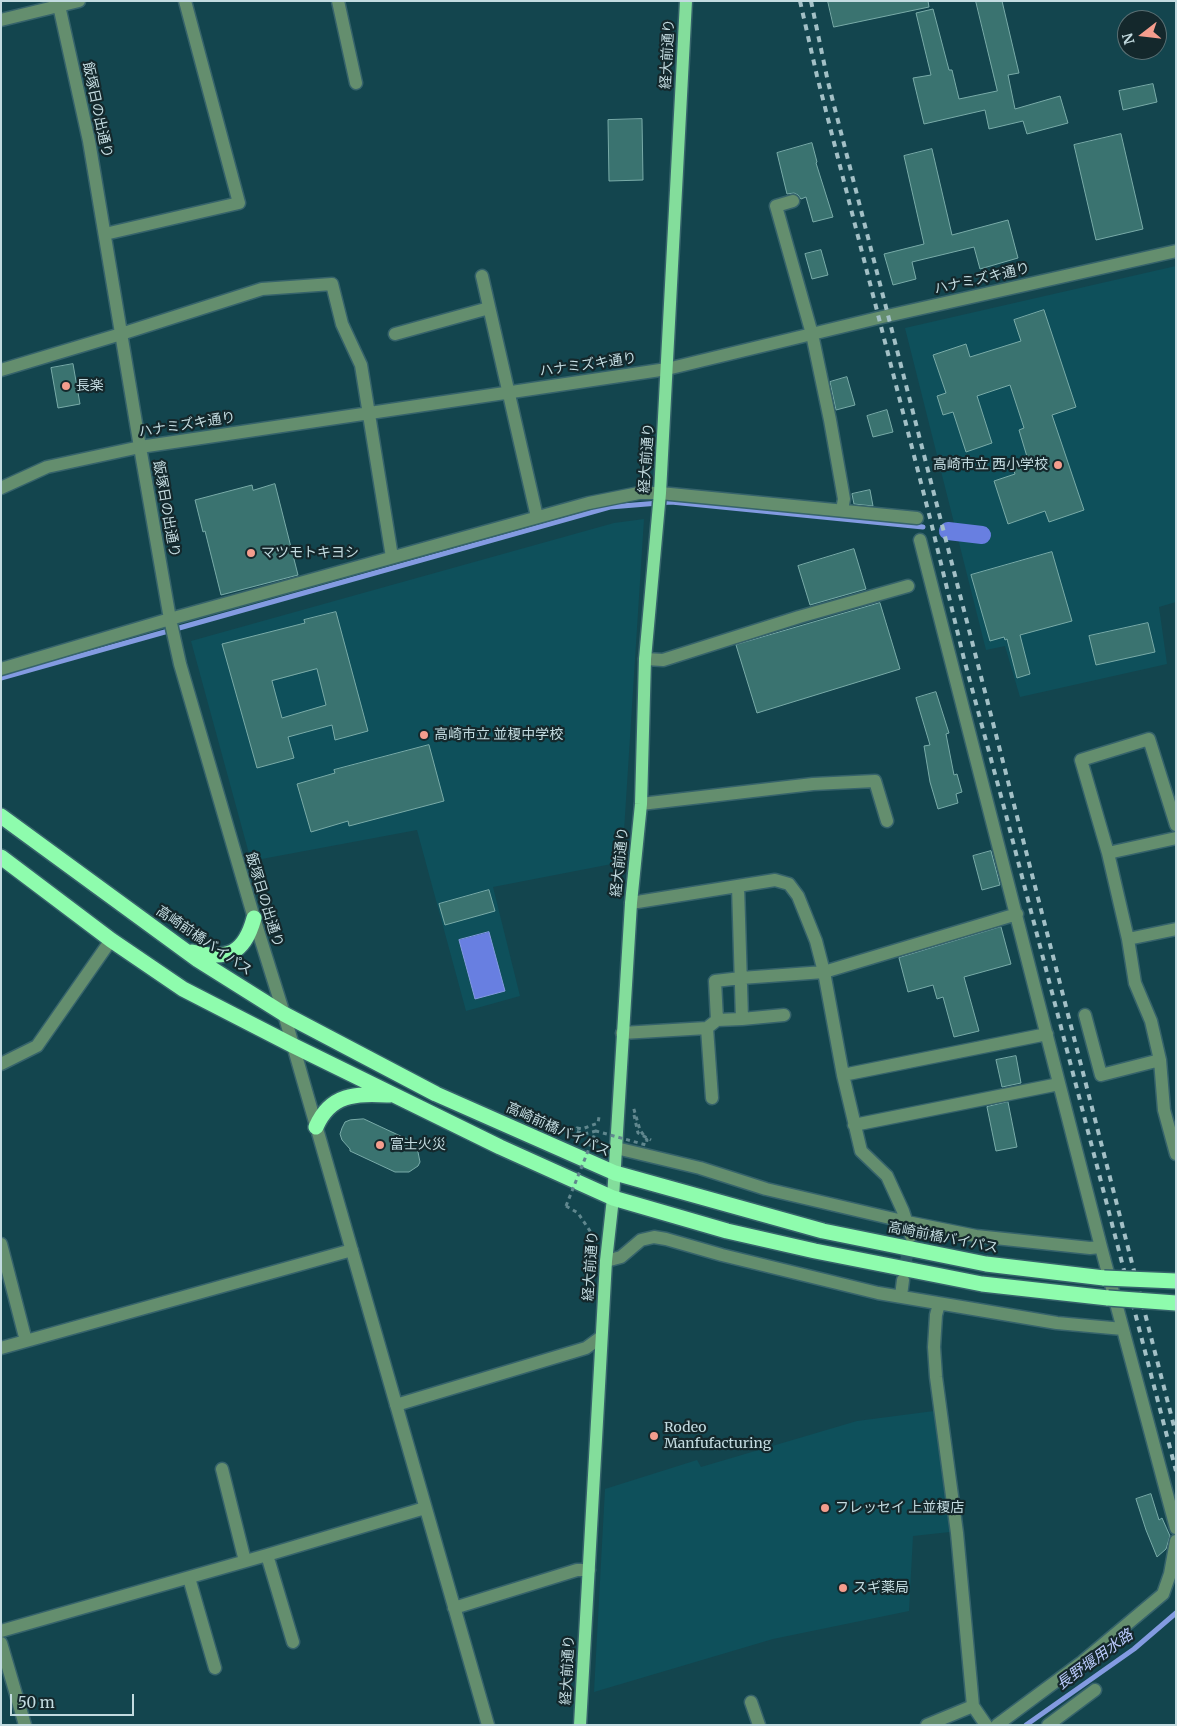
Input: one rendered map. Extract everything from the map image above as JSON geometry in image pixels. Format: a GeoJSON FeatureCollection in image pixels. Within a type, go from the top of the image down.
{"type":"FeatureCollection","features":[{"type":"Feature","properties":{"kind":"highway","name":"高崎前橋バイパス"},"geometry":{"type":"LineString","coordinates":[[1,816],[186,951],[284,1014],[436,1094],[615,1172],[823,1230],[986,1264],[1104,1278],[1176,1281]]}},
{"type":"Feature","properties":{"kind":"highway"},"geometry":{"type":"LineString","coordinates":[[1,856],[111,940],[183,989],[292,1046],[500,1147],[613,1198],[727,1231],[982,1284],[1176,1304]]}},
{"type":"Feature","properties":{"kind":"highway"},"geometry":{"type":"LineString","coordinates":[[186,951],[212,956],[230,954],[237,949],[250,933],[254,918]]}},
{"type":"Feature","properties":{"kind":"highway"},"geometry":{"type":"LineString","coordinates":[[316,1127],[320,1117],[326,1110],[343,1098],[361,1095],[394,1095]]}},
{"type":"Feature","properties":{"kind":"main road","name":"経大前通り"},"geometry":{"type":"LineString","coordinates":[[580,1725],[606,1261],[615,1172],[631,903],[641,804],[645,659],[660,493],[686,1]]}},
{"type":"Feature","properties":{"kind":"street"},"geometry":{"type":"LineString","coordinates":[[1,20],[59,4],[78,1]]}},
{"type":"Feature","properties":{"kind":"street"},"geometry":{"type":"LineString","coordinates":[[105,234],[239,203],[185,1]]}},
{"type":"Feature","properties":{"kind":"street"},"geometry":{"type":"LineString","coordinates":[[338,1],[356,83]]}},
{"type":"Feature","properties":{"kind":"street","name":"飯塚日の出通り"},"geometry":{"type":"LineString","coordinates":[[59,4],[89,141],[140,447],[170,619],[180,664],[284,1014],[488,1725]]}},
{"type":"Feature","properties":{"kind":"street"},"geometry":{"type":"LineString","coordinates":[[793,201],[776,206],[812,334],[844,499],[842,510]]}},
{"type":"Feature","properties":{"kind":"street","name":"ハナミズキ通り"},"geometry":{"type":"LineString","coordinates":[[1,488],[46,467],[140,447],[667,369],[1176,251]]}},
{"type":"Feature","properties":{"kind":"street"},"geometry":{"type":"LineString","coordinates":[[482,276],[537,517]]}},
{"type":"Feature","properties":{"kind":"street"},"geometry":{"type":"LineString","coordinates":[[1,370],[262,289],[332,284],[342,324],[360,365],[392,557]]}},
{"type":"Feature","properties":{"kind":"street"},"geometry":{"type":"LineString","coordinates":[[396,334],[489,308]]}},
{"type":"Feature","properties":{"kind":"street"},"geometry":{"type":"LineString","coordinates":[[1,668],[537,517],[639,493],[660,493],[917,518]]}},
{"type":"Feature","properties":{"kind":"street"},"geometry":{"type":"LineString","coordinates":[[920,540],[1101,1247],[1176,1528]]}},
{"type":"Feature","properties":{"kind":"street"},"geometry":{"type":"LineString","coordinates":[[645,659],[664,660],[799,617],[908,586]]}},
{"type":"Feature","properties":{"kind":"street"},"geometry":{"type":"LineString","coordinates":[[1176,825],[1149,739],[1081,760],[1108,853],[1128,938],[1135,983],[1151,1021],[1160,1060],[1164,1110],[1176,1154]]}},
{"type":"Feature","properties":{"kind":"street"},"geometry":{"type":"LineString","coordinates":[[641,804],[813,784],[875,781],[887,821]]}},
{"type":"Feature","properties":{"kind":"street"},"geometry":{"type":"LineString","coordinates":[[1108,853],[1176,838]]}},
{"type":"Feature","properties":{"kind":"street"},"geometry":{"type":"LineString","coordinates":[[631,903],[774,880],[789,884],[798,896],[816,941],[824,972],[842,1075],[861,1151],[887,1176],[911,1236]]}},
{"type":"Feature","properties":{"kind":"street"},"geometry":{"type":"LineString","coordinates":[[738,886],[742,1019]]}},
{"type":"Feature","properties":{"kind":"street"},"geometry":{"type":"LineString","coordinates":[[712,1098],[712,1024],[715,981],[824,972],[1017,914]]}},
{"type":"Feature","properties":{"kind":"street"},"geometry":{"type":"LineString","coordinates":[[1128,938],[1176,929]]}},
{"type":"Feature","properties":{"kind":"street"},"geometry":{"type":"LineString","coordinates":[[1,1064],[37,1046],[111,940]]}},
{"type":"Feature","properties":{"kind":"street"},"geometry":{"type":"LineString","coordinates":[[1085,1014],[1101,1075],[1160,1060]]}},
{"type":"Feature","properties":{"kind":"street"},"geometry":{"type":"LineString","coordinates":[[622,1033],[784,1015]]}},
{"type":"Feature","properties":{"kind":"street"},"geometry":{"type":"LineString","coordinates":[[842,1075],[1047,1034]]}},
{"type":"Feature","properties":{"kind":"street"},"geometry":{"type":"LineString","coordinates":[[854,1125],[1059,1084]]}},
{"type":"Feature","properties":{"kind":"street"},"geometry":{"type":"LineString","coordinates":[[616,1148],[662,1158],[766,1190],[907,1222],[976,1236],[1090,1248],[1101,1247]]}},
{"type":"Feature","properties":{"kind":"street"},"geometry":{"type":"LineString","coordinates":[[606,1261],[621,1256],[641,1240],[654,1237],[722,1256],[878,1293],[1057,1323],[1124,1328]]}},
{"type":"Feature","properties":{"kind":"street"},"geometry":{"type":"LineString","coordinates":[[1,1244],[26,1341]]}},
{"type":"Feature","properties":{"kind":"street"},"geometry":{"type":"LineString","coordinates":[[1,1348],[352,1250]]}},
{"type":"Feature","properties":{"kind":"street"},"geometry":{"type":"LineString","coordinates":[[901,1296],[903,1280]]}},
{"type":"Feature","properties":{"kind":"street"},"geometry":{"type":"LineString","coordinates":[[940,1304],[936,1315],[934,1346],[936,1377],[956,1533],[973,1706],[986,1725]]}},
{"type":"Feature","properties":{"kind":"street"},"geometry":{"type":"LineString","coordinates":[[396,1404],[586,1348],[601,1337]]}},
{"type":"Feature","properties":{"kind":"street"},"geometry":{"type":"LineString","coordinates":[[222,1469],[245,1561]]}},
{"type":"Feature","properties":{"kind":"street"},"geometry":{"type":"LineString","coordinates":[[1,1631],[426,1508]]}},
{"type":"Feature","properties":{"kind":"street"},"geometry":{"type":"LineString","coordinates":[[997,1725],[1082,1662],[1159,1598],[1168,1585],[1176,1541]]}},
{"type":"Feature","properties":{"kind":"street"},"geometry":{"type":"LineString","coordinates":[[267,1555],[293,1642]]}},
{"type":"Feature","properties":{"kind":"street"},"geometry":{"type":"LineString","coordinates":[[454,1608],[577,1570],[589,1570]]}},
{"type":"Feature","properties":{"kind":"street"},"geometry":{"type":"LineString","coordinates":[[189,1578],[214,1668]]}},
{"type":"Feature","properties":{"kind":"street"},"geometry":{"type":"LineString","coordinates":[[1,1644],[24,1725]]}},
{"type":"Feature","properties":{"kind":"street"},"geometry":{"type":"LineString","coordinates":[[1048,1725],[1095,1690]]}},
{"type":"Feature","properties":{"kind":"street"},"geometry":{"type":"LineString","coordinates":[[751,1702],[758,1725]]}},
{"type":"Feature","properties":{"kind":"street"},"geometry":{"type":"LineString","coordinates":[[927,1725],[973,1706]]}},
{"type":"Feature","properties":{"kind":"path"},"geometry":{"type":"LineString","coordinates":[[599,1117],[598,1123],[582,1129],[577,1128],[576,1131],[584,1134],[596,1131],[646,1145],[647,1140],[640,1130],[631,1099]]}},
{"type":"Feature","properties":{"kind":"path"},"geometry":{"type":"LineString","coordinates":[[633,1106],[634,1121],[638,1133],[654,1142],[662,1150],[662,1158]]}},
{"type":"Feature","properties":{"kind":"path"},"geometry":{"type":"LineString","coordinates":[[594,1238],[578,1213],[566,1206],[596,1131]]}},
{"type":"Feature","properties":{"kind":"shaded area","name":"高崎市立 西小学校"},"geometry":{"type":"Polygon","coordinates":[[[1176,266],[1176,602],[1159,607],[1167,664],[1020,697],[1005,646],[986,650],[905,328],[1176,266]]]}},
{"type":"Feature","properties":{"kind":"shaded area","name":"高崎市立 並榎中学校"},"geometry":{"type":"Polygon","coordinates":[[[644,519],[622,862],[493,887],[520,996],[466,1011],[417,830],[251,861],[191,641],[614,523],[644,519]]]}},
{"type":"Feature","properties":{"kind":"shaded area"},"geometry":{"type":"Polygon","coordinates":[[[934,1411],[950,1532],[913,1536],[909,1611],[773,1639],[594,1692],[605,1489],[697,1460],[701,1467],[857,1421],[934,1411]]]}},
{"type":"Feature","properties":{"kind":"water"},"geometry":{"type":"Polygon","coordinates":[[[489,932],[505,991],[475,999],[459,940],[489,932]]]}},
{"type":"Feature","properties":{"kind":"building"},"geometry":{"type":"Polygon","coordinates":[[[828,1],[928,1],[929,7],[834,27],[828,1]]]}},
{"type":"Feature","properties":{"kind":"building"},"geometry":{"type":"Polygon","coordinates":[[[976,1],[1002,1],[1019,73],[1008,75],[1015,109],[1060,96],[1068,123],[1027,134],[1023,121],[989,129],[985,110],[924,124],[913,78],[931,75],[916,13],[933,9],[949,70],[952,70],[959,99],[997,91],[976,1]]]}},
{"type":"Feature","properties":{"kind":"building"},"geometry":{"type":"Polygon","coordinates":[[[1153,84],[1157,102],[1123,110],[1119,91],[1153,84]]]}},
{"type":"Feature","properties":{"kind":"building"},"geometry":{"type":"Polygon","coordinates":[[[642,119],[643,180],[609,181],[608,120],[642,119]]]}},
{"type":"Feature","properties":{"kind":"building"},"geometry":{"type":"Polygon","coordinates":[[[1121,134],[1143,229],[1096,240],[1074,145],[1121,134]]]}},
{"type":"Feature","properties":{"kind":"building"},"geometry":{"type":"Polygon","coordinates":[[[812,143],[816,163],[833,217],[813,222],[806,197],[801,199],[794,193],[787,194],[777,153],[812,143]]]}},
{"type":"Feature","properties":{"kind":"building"},"geometry":{"type":"Polygon","coordinates":[[[932,149],[952,235],[1008,220],[1018,258],[980,269],[974,247],[912,262],[916,279],[893,285],[884,254],[924,244],[904,156],[932,149]]]}},
{"type":"Feature","properties":{"kind":"building"},"geometry":{"type":"Polygon","coordinates":[[[821,250],[828,275],[812,279],[805,254],[821,250]]]}},
{"type":"Feature","properties":{"kind":"building"},"geometry":{"type":"Polygon","coordinates":[[[1044,310],[1076,407],[1052,415],[1084,510],[1049,522],[1045,511],[1008,524],[994,481],[1015,474],[1012,465],[1028,460],[1019,430],[1024,428],[1010,385],[977,396],[992,443],[966,452],[953,412],[943,415],[937,396],[946,393],[933,355],[966,344],[970,357],[1021,341],[1014,320],[1044,310]]]}},
{"type":"Feature","properties":{"kind":"building","name":"長楽"},"geometry":{"type":"Polygon","coordinates":[[[73,364],[80,404],[58,408],[51,368],[73,364]]]}},
{"type":"Feature","properties":{"kind":"building"},"geometry":{"type":"Polygon","coordinates":[[[847,377],[855,405],[836,410],[830,382],[847,377]]]}},
{"type":"Feature","properties":{"kind":"building"},"geometry":{"type":"Polygon","coordinates":[[[887,410],[893,432],[873,437],[867,416],[887,410]]]}},
{"type":"Feature","properties":{"kind":"building","name":"マツモトキヨシ"},"geometry":{"type":"Polygon","coordinates":[[[275,484],[298,575],[221,595],[195,500],[252,485],[253,490],[275,484]]]}},
{"type":"Feature","properties":{"kind":"building"},"geometry":{"type":"Polygon","coordinates":[[[870,490],[873,506],[854,504],[852,494],[870,490]]]}},
{"type":"Feature","properties":{"kind":"building"},"geometry":{"type":"Polygon","coordinates":[[[854,549],[866,589],[810,605],[798,566],[854,549]]]}},
{"type":"Feature","properties":{"kind":"building"},"geometry":{"type":"Polygon","coordinates":[[[1052,552],[1072,621],[1020,635],[1030,674],[1017,678],[1007,639],[1005,640],[1004,637],[990,641],[971,575],[1052,552]]]}},
{"type":"Feature","properties":{"kind":"building"},"geometry":{"type":"Polygon","coordinates":[[[880,603],[900,669],[757,713],[736,645],[880,603]]]}},
{"type":"Feature","properties":{"kind":"building"},"geometry":{"type":"Polygon","coordinates":[[[336,612],[368,731],[335,740],[332,725],[288,737],[294,758],[257,768],[222,644],[305,623],[304,620],[336,612]],[[317,669],[272,681],[282,718],[326,705],[317,669]]]}},
{"type":"Feature","properties":{"kind":"building"},"geometry":{"type":"Polygon","coordinates":[[[1148,623],[1155,652],[1096,665],[1089,636],[1148,623]]]}},
{"type":"Feature","properties":{"kind":"building"},"geometry":{"type":"Polygon","coordinates":[[[936,692],[949,733],[946,734],[954,775],[957,774],[962,792],[956,794],[958,803],[938,809],[930,782],[924,746],[930,745],[916,698],[936,692]]]}},
{"type":"Feature","properties":{"kind":"building"},"geometry":{"type":"Polygon","coordinates":[[[429,745],[444,801],[349,826],[348,821],[311,832],[297,784],[335,773],[334,770],[429,745]]]}},
{"type":"Feature","properties":{"kind":"building"},"geometry":{"type":"Polygon","coordinates":[[[991,851],[1000,885],[982,890],[973,856],[991,851]]]}},
{"type":"Feature","properties":{"kind":"building"},"geometry":{"type":"Polygon","coordinates":[[[489,890],[495,911],[445,925],[439,904],[489,890]]]}},
{"type":"Feature","properties":{"kind":"building"},"geometry":{"type":"Polygon","coordinates":[[[1001,927],[1011,964],[964,977],[979,1031],[954,1037],[943,997],[937,999],[933,985],[908,992],[899,958],[1001,927]]]}},
{"type":"Feature","properties":{"kind":"building"},"geometry":{"type":"Polygon","coordinates":[[[1016,1056],[1021,1083],[1002,1087],[996,1060],[1016,1056]]]}},
{"type":"Feature","properties":{"kind":"building"},"geometry":{"type":"Polygon","coordinates":[[[1008,1102],[1017,1147],[996,1151],[987,1107],[1008,1102]]]}},
{"type":"Feature","properties":{"kind":"building","name":"富士火災"},"geometry":{"type":"Polygon","coordinates":[[[364,1119],[409,1140],[418,1152],[420,1162],[418,1166],[409,1172],[395,1172],[350,1151],[342,1140],[340,1134],[342,1128],[345,1122],[364,1119]]]}},
{"type":"Feature","properties":{"kind":"building"},"geometry":{"type":"Polygon","coordinates":[[[1151,1494],[1159,1520],[1162,1518],[1170,1536],[1166,1549],[1157,1557],[1136,1499],[1151,1494]]]}},
{"type":"Feature","properties":{"kind":"waterway"},"geometry":{"type":"LineString","coordinates":[[1,678],[610,507],[671,502],[923,527]]}},
{"type":"Feature","properties":{"kind":"waterway"},"geometry":{"type":"LineString","coordinates":[[948,531],[982,535]]}},
{"type":"Feature","properties":{"kind":"waterway","name":"長野堰用水路"},"geometry":{"type":"LineString","coordinates":[[1026,1725],[1134,1649],[1176,1613]]}},
{"type":"Feature","properties":{"kind":"tunnel"},"geometry":{"type":"LineString","coordinates":[[903,1278],[910,1239]]}},
{"type":"Feature","properties":{"kind":"railway"},"geometry":{"type":"LineString","coordinates":[[800,1],[817,76],[964,659],[1176,1471]]}},
{"type":"Feature","properties":{"kind":"railway"},"geometry":{"type":"LineString","coordinates":[[811,1],[828,82],[1176,1434]]}},
{"type":"Feature","properties":{"kind":"place","name":"長楽"},"geometry":{"type":"Point","coordinates":[66,386]}},
{"type":"Feature","properties":{"kind":"place","name":"高崎市立 西小学校"},"geometry":{"type":"Point","coordinates":[1058,465]}},
{"type":"Feature","properties":{"kind":"place","name":"マツモトキヨシ"},"geometry":{"type":"Point","coordinates":[251,553]}},
{"type":"Feature","properties":{"kind":"place","name":"高崎市立 並榎中学校"},"geometry":{"type":"Point","coordinates":[424,735]}},
{"type":"Feature","properties":{"kind":"place","name":"富士火災"},"geometry":{"type":"Point","coordinates":[380,1145]}},
{"type":"Feature","properties":{"kind":"place","name":"Rodeo Manfufacturing"},"geometry":{"type":"Point","coordinates":[654,1436]}},
{"type":"Feature","properties":{"kind":"place","name":"フレッセイ 上並榎店"},"geometry":{"type":"Point","coordinates":[825,1508]}},
{"type":"Feature","properties":{"kind":"place","name":"スギ薬局"},"geometry":{"type":"Point","coordinates":[843,1588]}}]}
